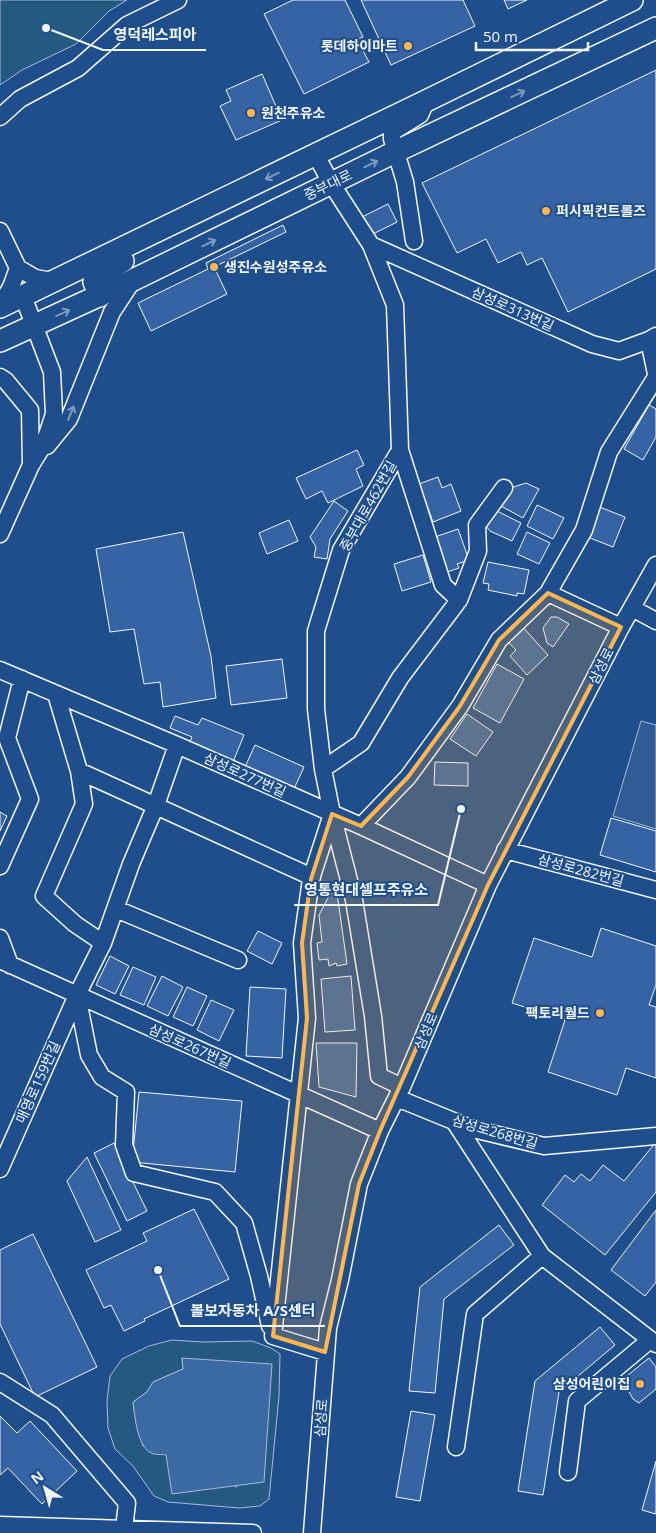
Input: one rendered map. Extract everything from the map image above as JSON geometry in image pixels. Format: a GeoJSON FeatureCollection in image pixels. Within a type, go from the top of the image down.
{"type":"FeatureCollection","features":[{"type":"Feature","properties":{"kind":"main road"},"geometry":{"type":"LineString","coordinates":[[0,306],[316,155],[632,0]]}},
{"type":"Feature","properties":{"kind":"main road","name":"중부대로"},"geometry":{"type":"LineString","coordinates":[[0,340],[100,296],[656,28]]}},
{"type":"Feature","properties":{"kind":"main road"},"geometry":{"type":"LineString","coordinates":[[100,296],[94,282],[99,274],[173,236],[176,222]]}},
{"type":"Feature","properties":{"kind":"street"},"geometry":{"type":"LineString","coordinates":[[0,117],[20,99],[78,68],[127,25],[178,0]]}},
{"type":"Feature","properties":{"kind":"street"},"geometry":{"type":"LineString","coordinates":[[414,241],[405,182],[392,134],[420,115],[426,101]]}},
{"type":"Feature","properties":{"kind":"street","name":"중부대로462번길"},"geometry":{"type":"LineString","coordinates":[[316,155],[331,183],[371,245],[395,305],[400,450],[341,550],[316,631],[316,709],[323,769],[332,814]]}},
{"type":"Feature","properties":{"kind":"street"},"geometry":{"type":"LineString","coordinates":[[0,231],[18,268],[35,278],[53,281]]}},
{"type":"Feature","properties":{"kind":"street","name":"삼성로313번길"},"geometry":{"type":"LineString","coordinates":[[371,245],[592,344],[619,351],[653,338]]}},
{"type":"Feature","properties":{"kind":"street"},"geometry":{"type":"LineString","coordinates":[[0,306],[11,288],[18,268]]}},
{"type":"Feature","properties":{"kind":"street"},"geometry":{"type":"LineString","coordinates":[[31,465],[69,419],[112,312],[133,280]]}},
{"type":"Feature","properties":{"kind":"street"},"geometry":{"type":"LineString","coordinates":[[0,534],[31,465],[44,444],[54,414],[52,372],[23,296]]}},
{"type":"Feature","properties":{"kind":"street"},"geometry":{"type":"LineString","coordinates":[[361,826],[408,777],[460,706],[498,640],[548,593],[584,530],[609,452],[656,376],[653,338]]}},
{"type":"Feature","properties":{"kind":"street"},"geometry":{"type":"LineString","coordinates":[[0,377],[6,381],[30,410],[31,465]]}},
{"type":"Feature","properties":{"kind":"street"},"geometry":{"type":"LineString","coordinates":[[400,450],[443,585],[459,600]]}},
{"type":"Feature","properties":{"kind":"street"},"geometry":{"type":"LineString","coordinates":[[323,769],[361,743],[400,678],[459,600],[478,551],[477,525],[504,488]]}},
{"type":"Feature","properties":{"kind":"street","name":"삼성로"},"geometry":{"type":"LineString","coordinates":[[312,1533],[328,1328],[340,1280],[359,1184],[380,1131],[399,1093],[488,885],[621,627],[656,565]]}},
{"type":"Feature","properties":{"kind":"street"},"geometry":{"type":"LineString","coordinates":[[548,593],[621,627]]}},
{"type":"Feature","properties":{"kind":"street"},"geometry":{"type":"LineString","coordinates":[[632,608],[656,621]]}},
{"type":"Feature","properties":{"kind":"street","name":"삼성로277번길"},"geometry":{"type":"LineString","coordinates":[[0,670],[361,826],[488,885]]}},
{"type":"Feature","properties":{"kind":"street"},"geometry":{"type":"LineString","coordinates":[[0,866],[30,799],[7,738],[22,680]]}},
{"type":"Feature","properties":{"kind":"street"},"geometry":{"type":"LineString","coordinates":[[56,694],[79,771],[84,804],[44,896],[75,924],[103,943]]}},
{"type":"Feature","properties":{"kind":"street","name":"매영로159번길"},"geometry":{"type":"LineString","coordinates":[[0,1169],[76,995],[103,943],[131,864],[156,806],[177,745]]}},
{"type":"Feature","properties":{"kind":"street"},"geometry":{"type":"LineString","coordinates":[[79,771],[312,877]]}},
{"type":"Feature","properties":{"kind":"street"},"geometry":{"type":"LineString","coordinates":[[273,1336],[307,1018],[302,943],[312,877],[332,814]]}},
{"type":"Feature","properties":{"kind":"street","name":"삼성로268번길"},"geometry":{"type":"LineString","coordinates":[[332,814],[354,900],[373,1016],[379,1076],[399,1093],[454,1121],[494,1134],[544,1146],[656,1136]]}},
{"type":"Feature","properties":{"kind":"street","name":"삼성로282번길"},"geometry":{"type":"LineString","coordinates":[[505,850],[656,890]]}},
{"type":"Feature","properties":{"kind":"street"},"geometry":{"type":"LineString","coordinates":[[116,909],[238,960]]}},
{"type":"Feature","properties":{"kind":"street"},"geometry":{"type":"LineString","coordinates":[[0,938],[5,962]]}},
{"type":"Feature","properties":{"kind":"street","name":"삼성로267번길"},"geometry":{"type":"LineString","coordinates":[[5,962],[380,1131]]}},
{"type":"Feature","properties":{"kind":"street"},"geometry":{"type":"LineString","coordinates":[[76,995],[89,1055],[102,1077],[126,1092],[124,1145],[134,1173],[215,1192],[244,1224],[273,1336]]}},
{"type":"Feature","properties":{"kind":"street"},"geometry":{"type":"LineString","coordinates":[[454,1121],[542,1256],[653,1342],[577,1401],[568,1472]]}},
{"type":"Feature","properties":{"kind":"street"},"geometry":{"type":"LineString","coordinates":[[456,1447],[475,1314],[542,1256]]}},
{"type":"Feature","properties":{"kind":"street"},"geometry":{"type":"LineString","coordinates":[[273,1336],[325,1352]]}},
{"type":"Feature","properties":{"kind":"street"},"geometry":{"type":"LineString","coordinates":[[0,1382],[52,1415],[127,1503],[124,1529]]}},
{"type":"Feature","properties":{"kind":"street"},"geometry":{"type":"LineString","coordinates":[[0,1525],[252,1533]]}},
{"type":"Feature","properties":{"kind":"highlighted area"},"geometry":{"type":"Polygon","coordinates":[[[548,593],[621,627],[488,885],[380,1131],[359,1184],[325,1352],[273,1336],[307,1018],[302,943],[311,879],[332,814],[361,826],[408,777],[460,706],[499,640],[548,593]]]}},
{"type":"Feature","properties":{"kind":"shaded area"},"geometry":{"type":"Polygon","coordinates":[[[0,0],[127,0],[109,11],[76,44],[22,70],[0,85],[0,0]]]}},
{"type":"Feature","properties":{"kind":"shaded area"},"geometry":{"type":"Polygon","coordinates":[[[641,721],[656,725],[656,829],[613,816],[641,721]]]}},
{"type":"Feature","properties":{"kind":"shaded area"},"geometry":{"type":"Polygon","coordinates":[[[172,1340],[203,1342],[252,1341],[271,1348],[280,1354],[279,1396],[269,1499],[260,1506],[239,1508],[168,1502],[154,1496],[133,1466],[115,1449],[108,1428],[107,1401],[110,1376],[122,1359],[149,1346],[172,1340]],[[182,1358],[183,1369],[153,1382],[147,1392],[133,1402],[136,1423],[143,1446],[166,1454],[237,1487],[182,1358]]]}},
{"type":"Feature","properties":{"kind":"shaded area"},"geometry":{"type":"Polygon","coordinates":[[[182,1358],[272,1364],[264,1482],[172,1494],[166,1455],[154,1454],[144,1446],[136,1424],[133,1402],[147,1392],[153,1382],[183,1369],[182,1358]]]}},
{"type":"Feature","properties":{"kind":"building"},"geometry":{"type":"Polygon","coordinates":[[[293,0],[345,0],[363,37],[357,39],[369,62],[304,94],[264,14],[293,0]]]}},
{"type":"Feature","properties":{"kind":"building","name":"롯데하이마트"},"geometry":{"type":"Polygon","coordinates":[[[361,0],[463,0],[475,26],[391,65],[361,0]]]}},
{"type":"Feature","properties":{"kind":"building"},"geometry":{"type":"Polygon","coordinates":[[[504,0],[527,0],[508,9],[504,0]]]}},
{"type":"Feature","properties":{"kind":"building","name":"퍼시픽컨트롤즈"},"geometry":{"type":"Polygon","coordinates":[[[656,70],[656,269],[568,312],[542,258],[527,265],[521,252],[498,263],[486,239],[457,253],[422,183],[656,70]]]}},
{"type":"Feature","properties":{"kind":"building","name":"원천주유소"},"geometry":{"type":"Polygon","coordinates":[[[262,74],[282,120],[236,140],[220,106],[231,101],[226,90],[262,74]]]}},
{"type":"Feature","properties":{"kind":"building"},"geometry":{"type":"Polygon","coordinates":[[[388,204],[397,222],[371,235],[362,217],[388,204]]]}},
{"type":"Feature","properties":{"kind":"building"},"geometry":{"type":"Polygon","coordinates":[[[283,225],[286,232],[214,267],[227,294],[151,331],[138,303],[208,269],[206,263],[283,225]]]}},
{"type":"Feature","properties":{"kind":"building"},"geometry":{"type":"Polygon","coordinates":[[[649,405],[656,409],[656,437],[643,460],[624,449],[649,405]]]}},
{"type":"Feature","properties":{"kind":"building"},"geometry":{"type":"Polygon","coordinates":[[[357,450],[364,465],[356,469],[363,486],[328,503],[322,491],[306,499],[296,478],[357,450]]]}},
{"type":"Feature","properties":{"kind":"building"},"geometry":{"type":"Polygon","coordinates":[[[438,477],[442,488],[451,484],[461,511],[433,522],[419,484],[438,477]]]}},
{"type":"Feature","properties":{"kind":"building"},"geometry":{"type":"Polygon","coordinates":[[[526,483],[539,489],[523,518],[499,505],[507,489],[526,483]]]}},
{"type":"Feature","properties":{"kind":"building"},"geometry":{"type":"Polygon","coordinates":[[[334,501],[348,511],[330,539],[327,559],[314,557],[316,547],[310,537],[334,501]]]}},
{"type":"Feature","properties":{"kind":"building"},"geometry":{"type":"Polygon","coordinates":[[[537,505],[564,518],[553,539],[527,526],[537,505]]]}},
{"type":"Feature","properties":{"kind":"building"},"geometry":{"type":"Polygon","coordinates":[[[597,506],[625,517],[613,547],[585,536],[597,506]]]}},
{"type":"Feature","properties":{"kind":"building"},"geometry":{"type":"Polygon","coordinates":[[[493,509],[521,523],[512,541],[490,531],[485,525],[493,509]]]}},
{"type":"Feature","properties":{"kind":"building"},"geometry":{"type":"Polygon","coordinates":[[[289,520],[298,541],[267,554],[259,533],[289,520]]]}},
{"type":"Feature","properties":{"kind":"building"},"geometry":{"type":"Polygon","coordinates":[[[458,529],[469,560],[457,564],[459,568],[444,573],[432,538],[458,529]]]}},
{"type":"Feature","properties":{"kind":"building"},"geometry":{"type":"Polygon","coordinates":[[[183,532],[211,656],[216,698],[163,707],[160,682],[144,684],[134,629],[110,632],[96,549],[183,532]]]}},
{"type":"Feature","properties":{"kind":"building"},"geometry":{"type":"Polygon","coordinates":[[[527,532],[550,543],[539,564],[517,554],[527,532]]]}},
{"type":"Feature","properties":{"kind":"building"},"geometry":{"type":"Polygon","coordinates":[[[423,555],[431,582],[402,591],[394,564],[423,555]]]}},
{"type":"Feature","properties":{"kind":"building"},"geometry":{"type":"Polygon","coordinates":[[[488,562],[529,570],[524,594],[517,593],[517,596],[488,590],[489,584],[483,583],[488,562]]]}},
{"type":"Feature","properties":{"kind":"building"},"geometry":{"type":"Polygon","coordinates":[[[551,617],[557,617],[569,624],[553,647],[547,643],[543,628],[551,617]]]}},
{"type":"Feature","properties":{"kind":"building"},"geometry":{"type":"Polygon","coordinates":[[[520,624],[548,655],[527,675],[510,656],[516,650],[504,638],[520,624]]]}},
{"type":"Feature","properties":{"kind":"building"},"geometry":{"type":"Polygon","coordinates":[[[282,659],[287,698],[231,705],[226,666],[282,659]]]}},
{"type":"Feature","properties":{"kind":"building"},"geometry":{"type":"Polygon","coordinates":[[[497,664],[524,679],[500,723],[473,708],[497,664]]]}},
{"type":"Feature","properties":{"kind":"building"},"geometry":{"type":"Polygon","coordinates":[[[467,714],[493,732],[476,756],[450,739],[467,714]]]}},
{"type":"Feature","properties":{"kind":"building"},"geometry":{"type":"Polygon","coordinates":[[[175,716],[198,725],[202,718],[244,735],[233,762],[189,744],[192,737],[170,728],[175,716]]]}},
{"type":"Feature","properties":{"kind":"building"},"geometry":{"type":"Polygon","coordinates":[[[255,745],[304,767],[294,789],[245,767],[255,745]]]}},
{"type":"Feature","properties":{"kind":"building"},"geometry":{"type":"Polygon","coordinates":[[[435,762],[468,763],[468,786],[434,785],[435,762]]]}},
{"type":"Feature","properties":{"kind":"building"},"geometry":{"type":"Polygon","coordinates":[[[0,812],[7,816],[0,831],[0,812]]]}},
{"type":"Feature","properties":{"kind":"building"},"geometry":{"type":"Polygon","coordinates":[[[611,818],[656,831],[656,872],[600,855],[611,818]]]}},
{"type":"Feature","properties":{"kind":"building"},"geometry":{"type":"Polygon","coordinates":[[[337,893],[347,964],[337,966],[336,963],[329,966],[328,959],[319,960],[317,943],[322,942],[319,915],[330,894],[337,893]]]}},
{"type":"Feature","properties":{"kind":"building","name":"팩토리월드"},"geometry":{"type":"Polygon","coordinates":[[[601,928],[656,946],[656,985],[649,1005],[656,1007],[656,1078],[626,1068],[617,1095],[548,1072],[565,1020],[512,1003],[534,938],[592,957],[601,928]]]}},
{"type":"Feature","properties":{"kind":"building"},"geometry":{"type":"Polygon","coordinates":[[[258,931],[282,943],[272,964],[247,951],[258,931]]]}},
{"type":"Feature","properties":{"kind":"building"},"geometry":{"type":"Polygon","coordinates":[[[110,956],[129,966],[115,994],[96,985],[110,956]]]}},
{"type":"Feature","properties":{"kind":"building"},"geometry":{"type":"Polygon","coordinates":[[[133,967],[156,977],[144,1005],[120,995],[133,967]]]}},
{"type":"Feature","properties":{"kind":"building"},"geometry":{"type":"Polygon","coordinates":[[[162,976],[183,987],[168,1016],[147,1006],[162,976]]]}},
{"type":"Feature","properties":{"kind":"building"},"geometry":{"type":"Polygon","coordinates":[[[351,976],[355,1030],[325,1032],[321,979],[351,976]]]}},
{"type":"Feature","properties":{"kind":"building"},"geometry":{"type":"Polygon","coordinates":[[[187,987],[207,996],[193,1026],[173,1017],[187,987]]]}},
{"type":"Feature","properties":{"kind":"building"},"geometry":{"type":"Polygon","coordinates":[[[250,987],[286,989],[282,1058],[246,1056],[250,987]]]}},
{"type":"Feature","properties":{"kind":"building"},"geometry":{"type":"Polygon","coordinates":[[[211,1000],[234,1010],[219,1041],[197,1030],[211,1000]]]}},
{"type":"Feature","properties":{"kind":"building"},"geometry":{"type":"Polygon","coordinates":[[[316,1043],[357,1043],[356,1097],[319,1087],[316,1043]]]}},
{"type":"Feature","properties":{"kind":"building"},"geometry":{"type":"Polygon","coordinates":[[[139,1092],[242,1101],[235,1172],[132,1162],[139,1092]]]}},
{"type":"Feature","properties":{"kind":"building"},"geometry":{"type":"Polygon","coordinates":[[[656,1142],[656,1192],[605,1255],[542,1205],[565,1175],[574,1182],[581,1174],[590,1181],[603,1165],[624,1181],[656,1142]]]}},
{"type":"Feature","properties":{"kind":"building"},"geometry":{"type":"Polygon","coordinates":[[[114,1143],[147,1211],[127,1221],[94,1153],[114,1143]]]}},
{"type":"Feature","properties":{"kind":"building"},"geometry":{"type":"Polygon","coordinates":[[[87,1157],[121,1230],[95,1242],[67,1181],[87,1157]]]}},
{"type":"Feature","properties":{"kind":"building"},"geometry":{"type":"Polygon","coordinates":[[[194,1209],[229,1279],[144,1319],[145,1321],[124,1331],[111,1305],[104,1308],[86,1270],[147,1241],[143,1233],[194,1209]]]}},
{"type":"Feature","properties":{"kind":"building"},"geometry":{"type":"Polygon","coordinates":[[[656,1210],[656,1282],[645,1296],[611,1270],[656,1210]]]}},
{"type":"Feature","properties":{"kind":"building"},"geometry":{"type":"Polygon","coordinates":[[[499,1225],[514,1245],[444,1299],[435,1393],[409,1391],[420,1287],[499,1225]]]}},
{"type":"Feature","properties":{"kind":"building"},"geometry":{"type":"Polygon","coordinates":[[[33,1234],[97,1367],[35,1397],[0,1324],[0,1250],[33,1234]]]}},
{"type":"Feature","properties":{"kind":"building"},"geometry":{"type":"Polygon","coordinates":[[[600,1327],[615,1345],[559,1392],[543,1495],[518,1491],[535,1381],[600,1327]]]}},
{"type":"Feature","properties":{"kind":"building","name":"삼성어린이집"},"geometry":{"type":"Polygon","coordinates":[[[649,1358],[656,1367],[656,1389],[639,1403],[633,1399],[622,1380],[649,1358]]]}},
{"type":"Feature","properties":{"kind":"building"},"geometry":{"type":"Polygon","coordinates":[[[411,1411],[435,1415],[420,1501],[396,1497],[411,1411]]]}},
{"type":"Feature","properties":{"kind":"building"},"geometry":{"type":"Polygon","coordinates":[[[0,1416],[17,1433],[30,1421],[77,1471],[42,1504],[8,1468],[0,1475],[0,1416]]]}},
{"type":"Feature","properties":{"kind":"building"},"geometry":{"type":"Polygon","coordinates":[[[656,1461],[656,1514],[642,1510],[656,1461]]]}},
{"type":"Feature","properties":{"kind":"place","name":"영덕레스피아"},"geometry":{"type":"Point","coordinates":[46,28]}},
{"type":"Feature","properties":{"kind":"place","name":"롯데하이마트"},"geometry":{"type":"Point","coordinates":[408,46]}},
{"type":"Feature","properties":{"kind":"place","name":"원천주유소"},"geometry":{"type":"Point","coordinates":[251,113]}},
{"type":"Feature","properties":{"kind":"place","name":"퍼시픽컨트롤즈"},"geometry":{"type":"Point","coordinates":[546,211]}},
{"type":"Feature","properties":{"kind":"place","name":"생진수원성주유소"},"geometry":{"type":"Point","coordinates":[214,267]}},
{"type":"Feature","properties":{"kind":"place","name":"영통현대셀프주유소"},"geometry":{"type":"Point","coordinates":[461,809]}},
{"type":"Feature","properties":{"kind":"place","name":"팩토리월드"},"geometry":{"type":"Point","coordinates":[600,1013]}},
{"type":"Feature","properties":{"kind":"place","name":"볼보자동차 A/S센터"},"geometry":{"type":"Point","coordinates":[158,1270]}},
{"type":"Feature","properties":{"kind":"place","name":"삼성어린이집"},"geometry":{"type":"Point","coordinates":[640,1384]}}]}
